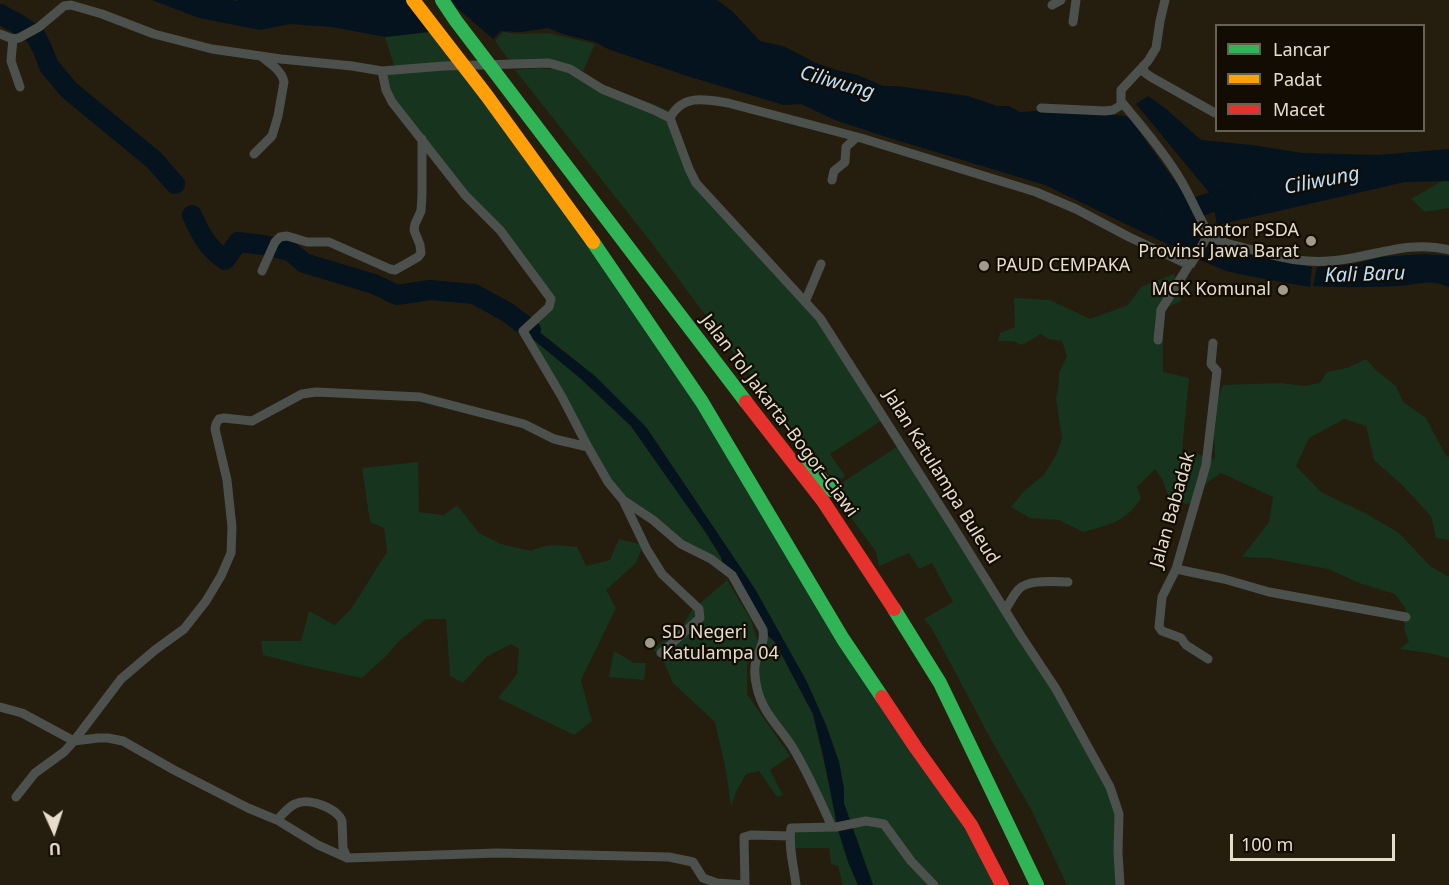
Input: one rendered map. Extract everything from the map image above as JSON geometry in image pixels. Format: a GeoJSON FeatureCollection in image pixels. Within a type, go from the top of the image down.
{"type":"FeatureCollection","features":[{"type":"Feature","properties":{"kind":"highway"},"geometry":{"type":"LineString","coordinates":[[413,0],[487,96],[587,234],[702,402],[843,639],[971,825],[1002,885]]}},
{"type":"Feature","properties":{"kind":"highway","name":"Jalan Tol Jakarta–Bogor–Ciawi"},"geometry":{"type":"LineString","coordinates":[[442,0],[729,381],[823,501],[902,620],[940,683],[1037,885]]}},
{"type":"Feature","properties":{"kind":"highway"},"geometry":{"type":"LineString","coordinates":[[729,381],[782,432],[831,490]]}},
{"type":"Feature","properties":{"kind":"street"},"geometry":{"type":"LineString","coordinates":[[1052,5],[1061,0]]}},
{"type":"Feature","properties":{"kind":"street"},"geometry":{"type":"LineString","coordinates":[[1073,22],[1076,0]]}},
{"type":"Feature","properties":{"kind":"street"},"geometry":{"type":"LineString","coordinates":[[1166,0],[1156,48],[1121,90],[1120,96],[1124,105],[1179,177],[1194,204],[1207,236],[1293,261],[1340,260],[1404,247],[1432,246],[1449,250]]}},
{"type":"Feature","properties":{"kind":"street"},"geometry":{"type":"LineString","coordinates":[[0,34],[17,38],[39,27],[67,2],[154,34],[212,49],[261,56],[382,71],[454,65],[549,63],[570,69],[602,89],[670,118],[677,107],[687,101],[714,100],[857,137],[1036,192],[1077,209],[1129,237],[1191,262]]}},
{"type":"Feature","properties":{"kind":"street"},"geometry":{"type":"LineString","coordinates":[[17,38],[11,60],[20,87]]}},
{"type":"Feature","properties":{"kind":"street"},"geometry":{"type":"LineString","coordinates":[[254,154],[272,136],[284,82],[284,77],[261,56]]}},
{"type":"Feature","properties":{"kind":"street"},"geometry":{"type":"LineString","coordinates":[[1143,66],[1144,72],[1151,77],[1215,112]]}},
{"type":"Feature","properties":{"kind":"street"},"geometry":{"type":"LineString","coordinates":[[382,71],[386,90],[392,102],[465,195],[500,230],[551,299],[549,307],[523,331],[608,482],[623,500],[647,550],[662,574],[699,609],[700,618],[661,653]]}},
{"type":"Feature","properties":{"kind":"street"},"geometry":{"type":"LineString","coordinates":[[1041,108],[1105,111],[1124,105]]}},
{"type":"Feature","properties":{"kind":"street","name":"Jalan Katulampa Buleud"},"geometry":{"type":"LineString","coordinates":[[670,118],[696,183],[820,318],[1056,689],[1110,787],[1119,814],[1120,885]]}},
{"type":"Feature","properties":{"kind":"street"},"geometry":{"type":"LineString","coordinates":[[832,180],[834,171],[845,162],[846,147],[857,137]]}},
{"type":"Feature","properties":{"kind":"street"},"geometry":{"type":"LineString","coordinates":[[262,271],[275,242],[280,237],[287,236],[307,242],[329,242],[395,270],[418,257],[421,253],[414,224],[421,211],[422,139]]}},
{"type":"Feature","properties":{"kind":"street"},"geometry":{"type":"LineString","coordinates":[[1158,340],[1161,310],[1207,236]]}},
{"type":"Feature","properties":{"kind":"street"},"geometry":{"type":"LineString","coordinates":[[805,302],[821,264]]}},
{"type":"Feature","properties":{"kind":"street","name":"Jalan Babadak"},"geometry":{"type":"LineString","coordinates":[[1208,659],[1188,646],[1181,638],[1159,629],[1162,597],[1176,569],[1206,465],[1217,371],[1211,364],[1213,343]]}},
{"type":"Feature","properties":{"kind":"street"},"geometry":{"type":"LineString","coordinates":[[16,797],[35,773],[75,741],[121,679],[183,629],[206,602],[221,576],[231,554],[232,527],[227,480],[215,429],[221,418],[252,421],[302,394],[316,392],[420,397],[524,424],[554,439],[588,447]]}},
{"type":"Feature","properties":{"kind":"street"},"geometry":{"type":"LineString","coordinates":[[623,500],[653,520],[681,544],[711,559],[732,575],[763,630],[764,640],[756,660],[755,671],[757,688],[763,706],[792,746],[834,827]]}},
{"type":"Feature","properties":{"kind":"street"},"geometry":{"type":"LineString","coordinates":[[1176,569],[1224,579],[1269,592],[1406,617]]}},
{"type":"Feature","properties":{"kind":"street"},"geometry":{"type":"LineString","coordinates":[[1005,610],[1022,586],[1040,582],[1068,582]]}},
{"type":"Feature","properties":{"kind":"street"},"geometry":{"type":"LineString","coordinates":[[0,707],[22,713],[75,741],[98,738],[123,741],[248,808],[277,820],[318,845],[348,858],[497,853],[669,857],[693,862],[703,878],[717,883],[745,885],[744,837],[751,835],[790,836]]}},
{"type":"Feature","properties":{"kind":"street"},"geometry":{"type":"LineString","coordinates":[[277,820],[294,804],[303,801],[333,810],[342,821],[343,848],[348,858]]}},
{"type":"Feature","properties":{"kind":"street"},"geometry":{"type":"LineString","coordinates":[[796,885],[791,828],[834,827],[866,821],[884,824],[911,861],[934,885]]}},
{"type":"Feature","properties":{"kind":"green space"},"geometry":{"type":"Polygon","coordinates":[[[437,31],[596,247],[1002,885],[843,885],[838,866],[831,864],[829,848],[793,848],[793,832],[828,831],[826,813],[763,706],[755,664],[764,632],[775,642],[813,714],[838,828],[851,827],[843,803],[844,789],[839,762],[826,725],[806,681],[755,589],[646,427],[596,377],[530,324],[551,299],[392,102],[382,71],[395,69],[385,37],[437,31]]]}},
{"type":"Feature","properties":{"kind":"green space"},"geometry":{"type":"Polygon","coordinates":[[[503,32],[548,33],[595,44],[583,71],[557,62],[539,59],[511,63],[495,41],[503,32]]]}},
{"type":"Feature","properties":{"kind":"green space"},"geometry":{"type":"Polygon","coordinates":[[[538,68],[566,70],[670,111],[693,178],[807,298],[886,418],[830,454],[845,476],[843,478],[836,479],[829,474],[808,446],[799,441],[654,246],[515,70],[538,68]]]}},
{"type":"Feature","properties":{"kind":"green space"},"geometry":{"type":"Polygon","coordinates":[[[1449,177],[1449,208],[1425,212],[1411,199],[1449,177]]]}},
{"type":"Feature","properties":{"kind":"green space"},"geometry":{"type":"Polygon","coordinates":[[[1174,274],[1181,301],[1165,308],[1163,372],[1189,378],[1182,450],[1215,459],[1216,424],[1212,415],[1223,385],[1281,383],[1305,386],[1320,383],[1327,372],[1347,368],[1366,359],[1396,386],[1403,402],[1426,418],[1446,456],[1449,457],[1449,540],[1436,538],[1431,516],[1401,484],[1374,460],[1366,426],[1344,419],[1309,438],[1296,466],[1321,492],[1365,513],[1399,533],[1430,566],[1449,577],[1449,658],[1400,649],[1409,641],[1404,629],[1406,609],[1395,594],[1362,584],[1328,569],[1269,558],[1242,557],[1269,522],[1273,497],[1221,473],[1209,481],[1187,504],[1170,500],[1162,479],[1155,469],[1137,487],[1141,498],[1129,512],[1116,521],[1083,532],[1059,520],[1030,518],[1011,507],[1025,490],[1044,475],[1062,439],[1056,398],[1059,373],[1067,356],[1062,341],[1048,339],[1041,334],[1022,345],[1013,341],[998,341],[1000,333],[1015,327],[1014,298],[1050,300],[1090,319],[1128,305],[1141,287],[1174,274]]]}},
{"type":"Feature","properties":{"kind":"green space"},"geometry":{"type":"Polygon","coordinates":[[[525,332],[580,378],[631,426],[701,526],[722,562],[716,560],[707,562],[680,546],[623,500],[525,332]]]}},
{"type":"Feature","properties":{"kind":"green space"},"geometry":{"type":"Polygon","coordinates":[[[901,444],[1055,687],[1119,814],[1120,885],[1067,885],[1031,809],[931,627],[924,619],[953,602],[932,563],[919,569],[909,553],[879,566],[876,552],[831,490],[901,444]]]}},
{"type":"Feature","properties":{"kind":"green space"},"geometry":{"type":"Polygon","coordinates":[[[418,462],[419,512],[444,515],[457,505],[479,533],[501,544],[531,551],[559,545],[577,547],[586,566],[610,560],[619,539],[643,545],[636,563],[606,590],[616,608],[581,680],[592,721],[574,735],[498,698],[517,674],[519,649],[511,644],[486,657],[463,683],[450,676],[446,619],[426,619],[399,641],[362,678],[263,655],[261,641],[301,641],[309,611],[335,625],[351,609],[387,552],[384,528],[370,522],[362,468],[418,462]]]}},
{"type":"Feature","properties":{"kind":"green space"},"geometry":{"type":"Polygon","coordinates":[[[727,580],[751,620],[758,642],[747,665],[747,694],[790,756],[770,770],[783,795],[777,797],[759,771],[746,774],[731,806],[715,722],[673,683],[664,662],[653,649],[684,624],[692,610],[727,580]]]}},
{"type":"Feature","properties":{"kind":"green space"},"geometry":{"type":"Polygon","coordinates":[[[614,651],[634,663],[646,663],[644,680],[609,677],[614,651]]]}},
{"type":"Feature","properties":{"kind":"water"},"geometry":{"type":"Polygon","coordinates":[[[152,0],[413,0],[437,31],[385,37],[332,27],[290,24],[260,30],[199,18],[152,0]]]}},
{"type":"Feature","properties":{"kind":"water"},"geometry":{"type":"Polygon","coordinates":[[[448,0],[717,0],[733,12],[760,41],[783,46],[816,63],[858,75],[883,86],[968,96],[997,106],[1009,106],[1020,112],[1054,110],[1098,112],[1129,117],[1192,205],[1206,231],[1192,256],[1045,185],[883,136],[835,120],[801,104],[784,105],[687,76],[608,49],[595,42],[548,28],[521,32],[501,31],[493,39],[448,0]]]}},
{"type":"Feature","properties":{"kind":"water"},"geometry":{"type":"Polygon","coordinates":[[[1148,96],[1201,140],[1302,153],[1378,155],[1449,149],[1449,181],[1405,182],[1217,225],[1212,196],[1136,104],[1148,96]]]}},
{"type":"Feature","properties":{"kind":"water"},"geometry":{"type":"Polygon","coordinates":[[[1211,240],[1312,267],[1310,287],[1226,271],[1200,260],[1211,240]]]}},
{"type":"Feature","properties":{"kind":"water","name":"Kali Baru"},"geometry":{"type":"Polygon","coordinates":[[[1424,254],[1449,256],[1449,287],[1430,282],[1377,287],[1313,286],[1317,267],[1354,264],[1381,257],[1424,254]]]}},
{"type":"Feature","properties":{"kind":"water"},"geometry":{"type":"Polygon","coordinates":[[[515,313],[596,377],[646,427],[755,589],[807,682],[826,725],[839,762],[844,803],[873,885],[858,885],[848,862],[838,830],[813,714],[775,642],[764,632],[707,534],[631,426],[580,378],[512,322],[510,317],[515,313]]]}},
{"type":"Feature","properties":{"kind":"waterway"},"geometry":{"type":"LineString","coordinates":[[0,14],[35,35],[49,66],[69,90],[154,160],[175,184]]}},
{"type":"Feature","properties":{"kind":"waterway","name":"Ciliwung"},"geometry":{"type":"LineString","coordinates":[[1176,215],[1209,203],[1240,197]]}},
{"type":"Feature","properties":{"kind":"waterway"},"geometry":{"type":"LineString","coordinates":[[192,215],[205,240],[225,260],[238,242],[264,245],[290,251],[304,263],[374,284],[397,295],[430,290],[474,294],[507,312],[531,330]]}},
{"type":"Feature","properties":{"kind":"traffic: fast"},"geometry":{"type":"LineString","coordinates":[[442,0],[746,402]]}},
{"type":"Feature","properties":{"kind":"traffic: fast"},"geometry":{"type":"LineString","coordinates":[[593,242],[702,402],[843,639],[882,697]]}},
{"type":"Feature","properties":{"kind":"traffic: fast"},"geometry":{"type":"LineString","coordinates":[[805,460],[831,490]]}},
{"type":"Feature","properties":{"kind":"traffic: fast"},"geometry":{"type":"LineString","coordinates":[[894,609],[940,683],[1037,885]]}},
{"type":"Feature","properties":{"kind":"traffic: slow"},"geometry":{"type":"LineString","coordinates":[[413,0],[487,96],[593,242]]}},
{"type":"Feature","properties":{"kind":"traffic: jam"},"geometry":{"type":"LineString","coordinates":[[746,402],[823,501],[894,609]]}},
{"type":"Feature","properties":{"kind":"traffic: jam"},"geometry":{"type":"LineString","coordinates":[[882,697],[971,825],[1002,885]]}},
{"type":"Feature","properties":{"kind":"place","name":"Kantor PSDA Provinsi Jawa Barat"},"geometry":{"type":"Point","coordinates":[1311,241]}},
{"type":"Feature","properties":{"kind":"place","name":"PAUD CEMPAKA"},"geometry":{"type":"Point","coordinates":[984,266]}},
{"type":"Feature","properties":{"kind":"place","name":"MCK Komunal"},"geometry":{"type":"Point","coordinates":[1283,290]}},
{"type":"Feature","properties":{"kind":"place","name":"SD Negeri Katulampa 04"},"geometry":{"type":"Point","coordinates":[650,643]}}]}
